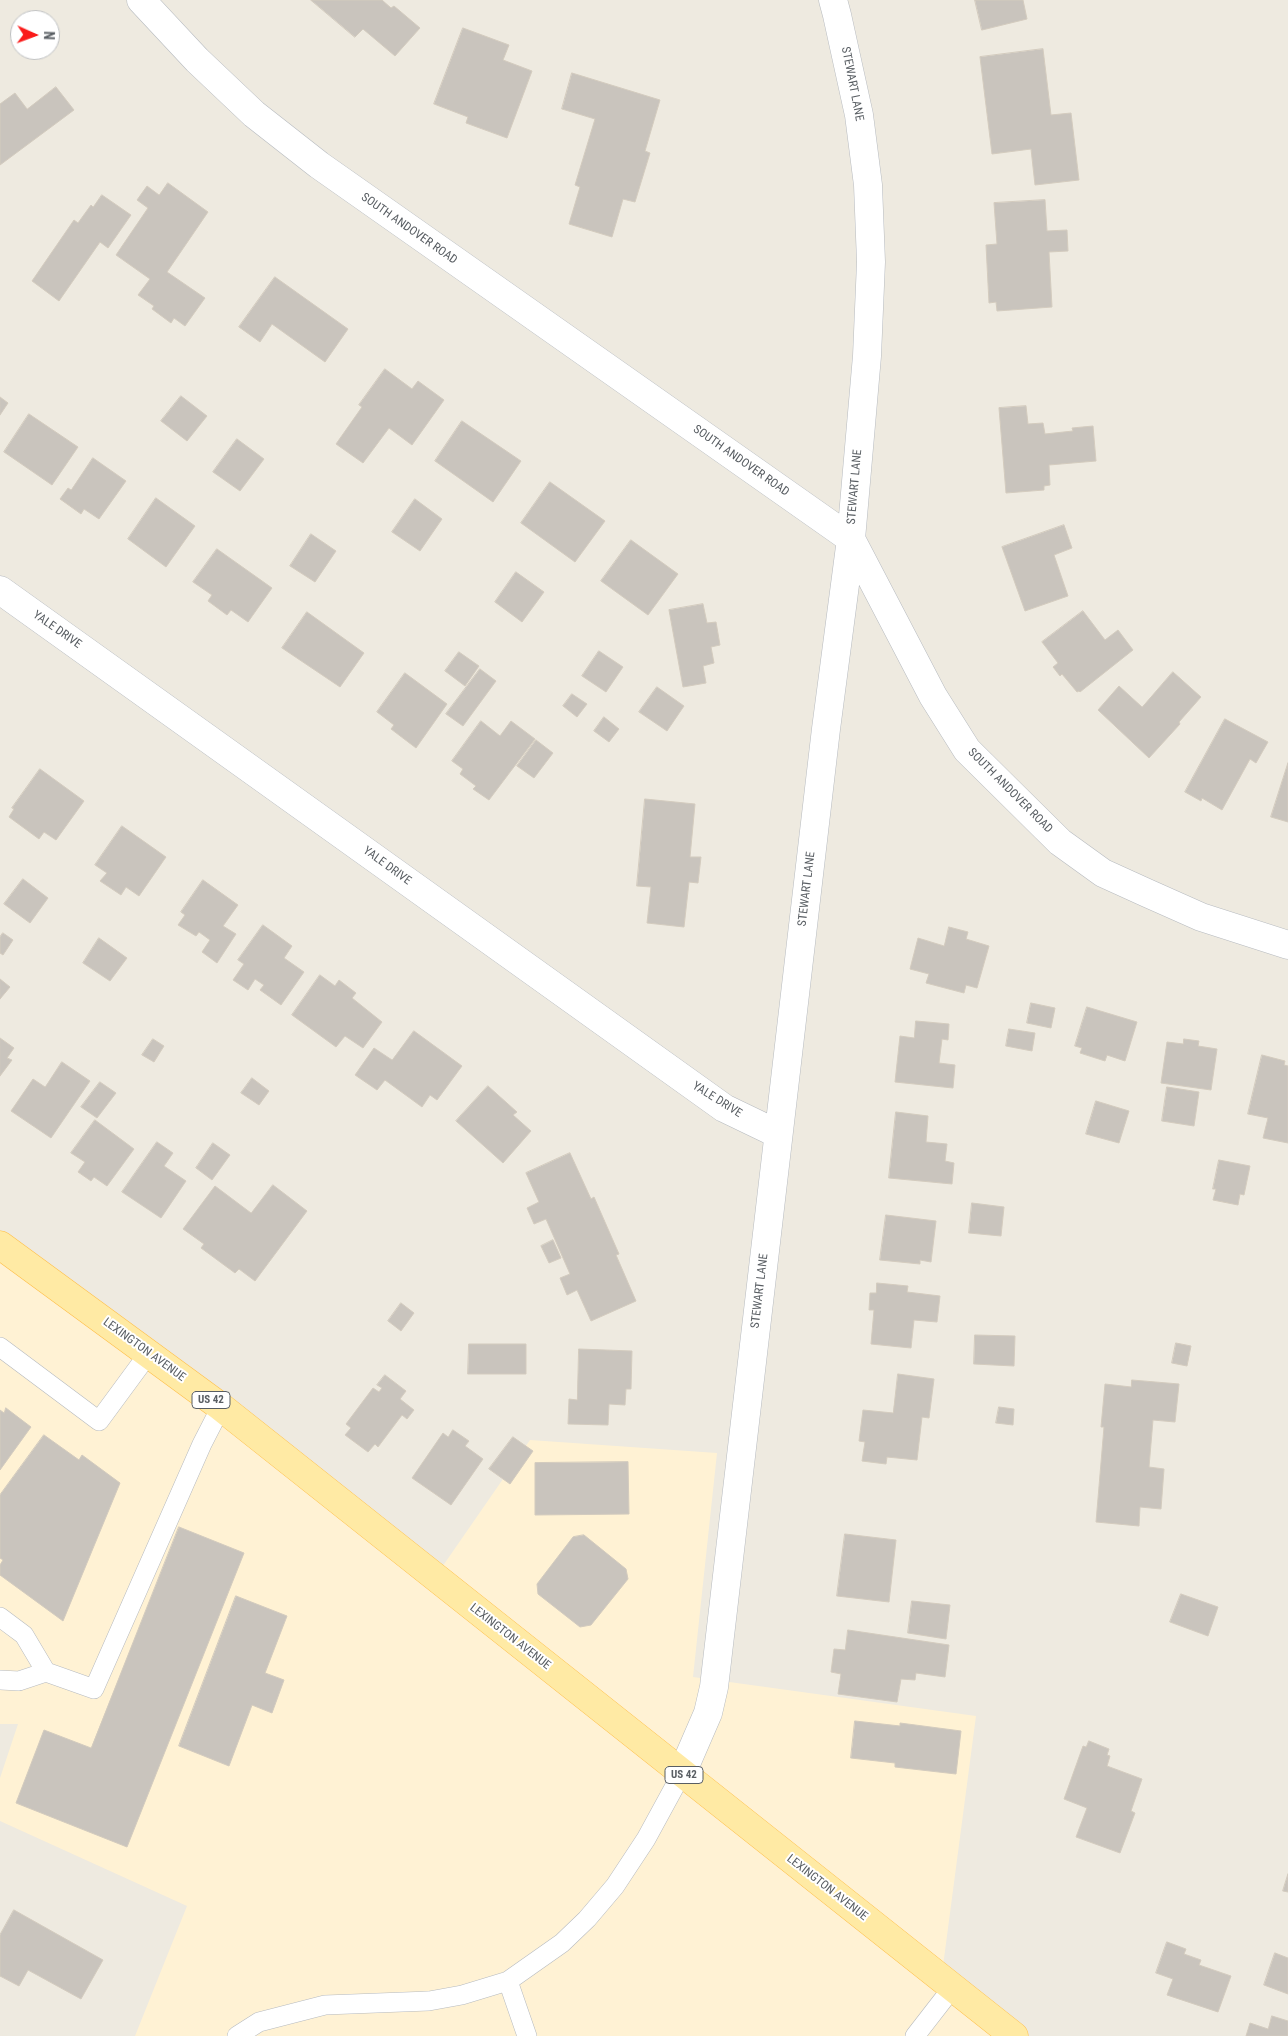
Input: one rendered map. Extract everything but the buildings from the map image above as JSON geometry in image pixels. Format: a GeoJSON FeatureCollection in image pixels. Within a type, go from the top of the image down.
{"type":"FeatureCollection","features":[{"type":"Feature","properties":{"kind":"main road","name":"LEXINGTON AVENUE"},"geometry":{"type":"LineString","coordinates":[[0,1245],[221,1407],[1014,2036]]}},
{"type":"Feature","properties":{"kind":"street","name":"SOUTH ANDOVER ROAD"},"geometry":{"type":"LineString","coordinates":[[141,0],[197,60],[254,114],[319,165],[851,539],[933,696],[968,750],[1060,842],[1102,873],[1201,917],[1288,945]]}},
{"type":"Feature","properties":{"kind":"street","name":"STEWART LANE"},"geometry":{"type":"LineString","coordinates":[[682,1773],[708,1713],[714,1687],[826,729],[851,539],[872,262],[868,185],[858,115],[838,15],[833,0]]}},
{"type":"Feature","properties":{"kind":"street","name":"YALE DRIVE"},"geometry":{"type":"LineString","coordinates":[[0,590],[724,1108],[778,1134]]}},
{"type":"Feature","properties":{"kind":"lane"},"geometry":{"type":"LineString","coordinates":[[0,1347],[99,1421],[149,1354]]}},
{"type":"Feature","properties":{"kind":"lane"},"geometry":{"type":"LineString","coordinates":[[0,1680],[19,1680],[46,1672],[94,1689],[202,1444],[221,1407]]}},
{"type":"Feature","properties":{"kind":"lane"},"geometry":{"type":"LineString","coordinates":[[0,1617],[24,1635],[46,1672]]}},
{"type":"Feature","properties":{"kind":"lane"},"geometry":{"type":"LineString","coordinates":[[237,2036],[259,2022],[325,2005],[429,2001],[462,1995],[508,1981],[562,1943],[587,1919],[615,1886],[646,1839],[682,1773]]}},
{"type":"Feature","properties":{"kind":"lane"},"geometry":{"type":"LineString","coordinates":[[508,1981],[527,2036]]}},
{"type":"Feature","properties":{"kind":"lane"},"geometry":{"type":"LineString","coordinates":[[915,2036],[953,1988]]}},
{"type":"Feature","properties":{"kind":"shaded area"},"geometry":{"type":"Polygon","coordinates":[[[0,1257],[431,1583],[530,1440],[717,1453],[693,1677],[976,1716],[943,1966],[1027,2036],[135,2036],[187,1906],[0,1821],[0,1778],[18,1724],[0,1724],[0,1257]]]}}]}
